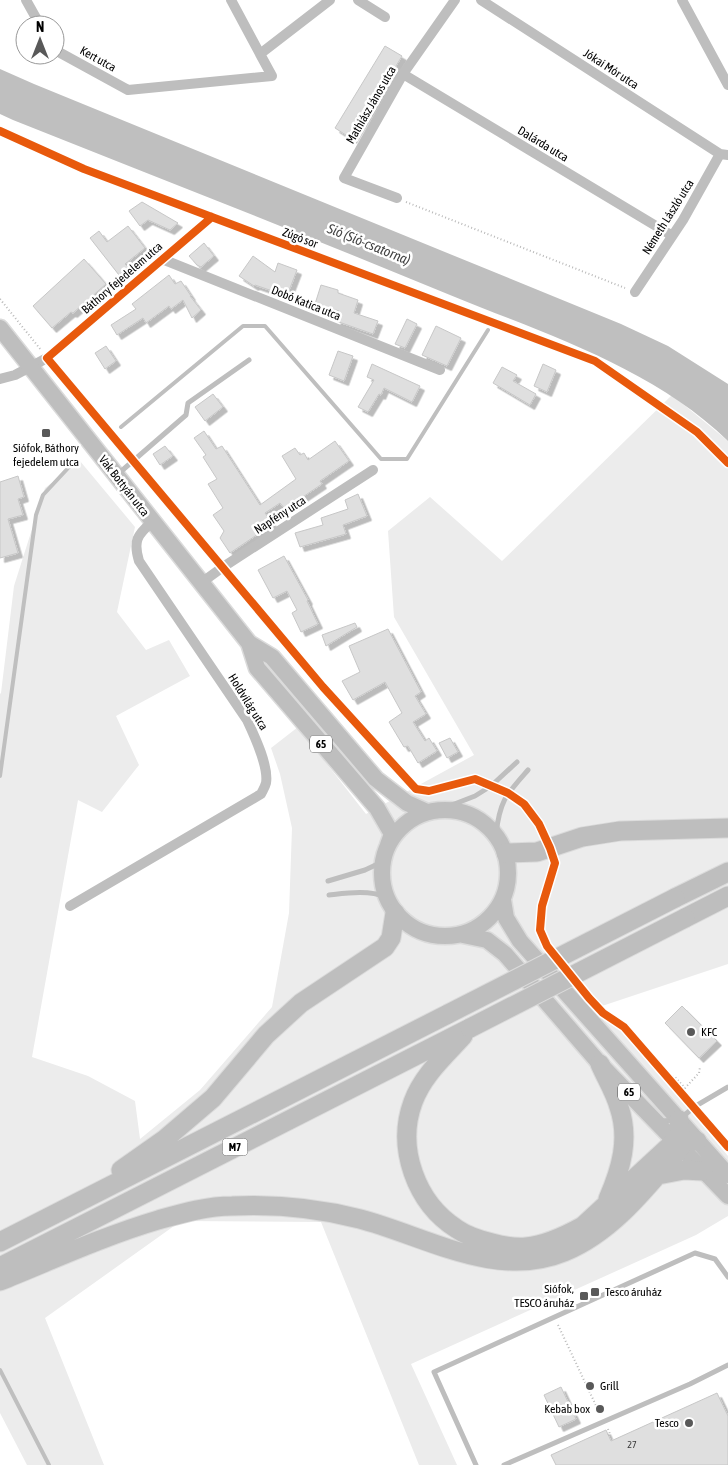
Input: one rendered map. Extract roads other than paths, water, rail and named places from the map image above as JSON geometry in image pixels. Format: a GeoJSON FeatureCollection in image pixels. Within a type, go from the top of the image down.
{"type":"FeatureCollection","features":[{"type":"Feature","properties":{"kind":"highway"},"geometry":{"type":"LineString","coordinates":[[506,853],[537,852],[582,837],[620,831],[728,828]]}},
{"type":"Feature","properties":{"kind":"highway","name":"M7"},"geometry":{"type":"LineString","coordinates":[[0,1242],[728,872]]}},
{"type":"Feature","properties":{"kind":"highway","name":"M7"},"geometry":{"type":"LineString","coordinates":[[0,1267],[728,896]]}},
{"type":"Feature","properties":{"kind":"highway"},"geometry":{"type":"LineString","coordinates":[[66,1208],[165,1139],[213,1098],[266,1035],[301,1003],[334,979],[385,947],[391,938],[390,905]]}},
{"type":"Feature","properties":{"kind":"highway"},"geometry":{"type":"LineString","coordinates":[[470,1028],[430,1071],[420,1087],[412,1104],[406,1139],[408,1157],[414,1177],[432,1207],[457,1230],[476,1239],[505,1246],[525,1247],[549,1242],[582,1226],[607,1202],[684,1142]]}},
{"type":"Feature","properties":{"kind":"highway"},"geometry":{"type":"LineString","coordinates":[[600,1064],[619,1106],[625,1140],[622,1162],[607,1202]]}},
{"type":"Feature","properties":{"kind":"highway"},"geometry":{"type":"LineString","coordinates":[[679,1120],[684,1142]]}},
{"type":"Feature","properties":{"kind":"highway"},"geometry":{"type":"LineString","coordinates":[[0,1282],[97,1241],[142,1225],[192,1210],[231,1206],[284,1206],[360,1219],[493,1260],[516,1262],[544,1258],[564,1252],[596,1233],[622,1213],[658,1175],[684,1142]]}},
{"type":"Feature","properties":{"kind":"highway"},"geometry":{"type":"LineString","coordinates":[[658,1175],[684,1170],[703,1171]]}},
{"type":"Feature","properties":{"kind":"main road","name":"Vak Bottyán utca"},"geometry":{"type":"LineString","coordinates":[[0,328],[249,643],[272,657],[376,779],[407,803],[433,811]]}},
{"type":"Feature","properties":{"kind":"main road","name":"Vak Bottyán utca"},"geometry":{"type":"LineString","coordinates":[[249,643],[256,668],[377,808],[392,834],[388,845]]}},
{"type":"Feature","properties":{"kind":"main road","name":"65"},"geometry":{"type":"LineString","coordinates":[[679,1120],[520,941],[506,918],[503,900],[509,869],[506,853],[496,834],[480,820],[460,812],[433,811],[411,819],[398,831],[388,845],[382,862],[382,880],[390,905],[408,926],[425,934],[444,937],[463,935],[487,940],[505,954],[600,1064],[657,1121],[728,1175]]}},
{"type":"Feature","properties":{"kind":"main road","name":"65"},"geometry":{"type":"LineString","coordinates":[[463,935],[478,928],[491,918],[503,900]]}},
{"type":"Feature","properties":{"kind":"main road","name":"65"},"geometry":{"type":"LineString","coordinates":[[684,1142],[703,1171],[728,1196]]}},
{"type":"Feature","properties":{"kind":"street"},"geometry":{"type":"LineString","coordinates":[[26,0],[34,15]]}},
{"type":"Feature","properties":{"kind":"street"},"geometry":{"type":"LineString","coordinates":[[231,0],[260,54],[330,0]]}},
{"type":"Feature","properties":{"kind":"street"},"geometry":{"type":"LineString","coordinates":[[358,0],[385,17]]}},
{"type":"Feature","properties":{"kind":"street","name":"Mathiász János utca"},"geometry":{"type":"LineString","coordinates":[[397,198],[344,178],[403,74],[455,0]]}},
{"type":"Feature","properties":{"kind":"street"},"geometry":{"type":"LineString","coordinates":[[682,0],[728,85]]}},
{"type":"Feature","properties":{"kind":"street","name":"Jókai Mór utca"},"geometry":{"type":"LineString","coordinates":[[484,1],[724,155]]}},
{"type":"Feature","properties":{"kind":"street","name":"Kert utca"},"geometry":{"type":"LineString","coordinates":[[65,55],[128,90],[272,76],[260,54]]}},
{"type":"Feature","properties":{"kind":"street","name":"Dalárda utca"},"geometry":{"type":"LineString","coordinates":[[403,74],[671,235]]}},
{"type":"Feature","properties":{"kind":"street","name":"Németh László utca"},"geometry":{"type":"LineString","coordinates":[[635,292],[724,155]]}},
{"type":"Feature","properties":{"kind":"street","name":"Báthory fejedelem utca"},"geometry":{"type":"LineString","coordinates":[[0,379],[15,375],[47,358],[212,217]]}},
{"type":"Feature","properties":{"kind":"street","name":"Dobó Katica utca"},"geometry":{"type":"LineString","coordinates":[[162,259],[440,370]]}},
{"type":"Feature","properties":{"kind":"street","name":"Napfény utca"},"geometry":{"type":"LineString","coordinates":[[200,583],[373,470]]}},
{"type":"Feature","properties":{"kind":"street","name":"Holdvilág utca"},"geometry":{"type":"LineString","coordinates":[[70,906],[260,794],[266,785],[266,775],[258,741],[247,720],[139,560],[135,549],[137,538],[141,531],[152,522]]}},
{"type":"Feature","properties":{"kind":"lane"},"geometry":{"type":"LineString","coordinates":[[116,476],[186,415],[188,403],[249,360]]}},
{"type":"Feature","properties":{"kind":"lane"},"geometry":{"type":"LineString","coordinates":[[433,811],[475,796],[491,786],[517,762]]}},
{"type":"Feature","properties":{"kind":"lane"},"geometry":{"type":"LineString","coordinates":[[496,834],[498,815],[502,802],[528,770]]}},
{"type":"Feature","properties":{"kind":"lane"},"geometry":{"type":"LineString","coordinates":[[328,881],[365,870],[382,862]]}},
{"type":"Feature","properties":{"kind":"lane"},"geometry":{"type":"LineString","coordinates":[[329,895],[376,893],[390,905]]}},
{"type":"Feature","properties":{"kind":"lane"},"geometry":{"type":"LineString","coordinates":[[657,1121],[679,1120],[694,1107],[728,1087]]}},
{"type":"Feature","properties":{"kind":"lane"},"geometry":{"type":"LineString","coordinates":[[476,1465],[434,1372],[695,1253],[715,1259],[728,1277]]}},
{"type":"Feature","properties":{"kind":"lane"},"geometry":{"type":"LineString","coordinates":[[504,1465],[690,1384],[728,1365]]}},
{"type":"Feature","properties":{"kind":"water","name":"Sió (Sió-csatorna)"},"geometry":{"type":"Polygon","coordinates":[[[0,69],[621,324],[668,346],[728,384],[728,441],[698,415],[666,393],[596,355],[0,114],[0,69]]]}},
{"type":"Feature","properties":{"kind":"waterway"},"geometry":{"type":"LineString","coordinates":[[121,427],[243,326],[265,326],[381,459],[407,459],[488,330]]}},
{"type":"Feature","properties":{"kind":"waterway"},"geometry":{"type":"LineString","coordinates":[[0,776],[36,515],[43,495],[70,466]]}},
{"type":"Feature","properties":{"kind":"waterway"},"geometry":{"type":"LineString","coordinates":[[0,1370],[49,1465]]}},
{"type":"Feature","properties":{"kind":"place","name":"Siófok, Báthory fejedelem utca"},"geometry":{"type":"Point","coordinates":[46,433]}},
{"type":"Feature","properties":{"kind":"place","name":"KFC"},"geometry":{"type":"Point","coordinates":[691,1032]}},
{"type":"Feature","properties":{"kind":"place","name":"Tesco áruház"},"geometry":{"type":"Point","coordinates":[595,1292]}},
{"type":"Feature","properties":{"kind":"place","name":"Siófok, TESCO áruház"},"geometry":{"type":"Point","coordinates":[584,1296]}},
{"type":"Feature","properties":{"kind":"place","name":"Grill"},"geometry":{"type":"Point","coordinates":[590,1386]}},
{"type":"Feature","properties":{"kind":"place","name":"Kebab box"},"geometry":{"type":"Point","coordinates":[600,1409]}},
{"type":"Feature","properties":{"kind":"place","name":"Tesco"},"geometry":{"type":"Point","coordinates":[689,1423]}}]}
